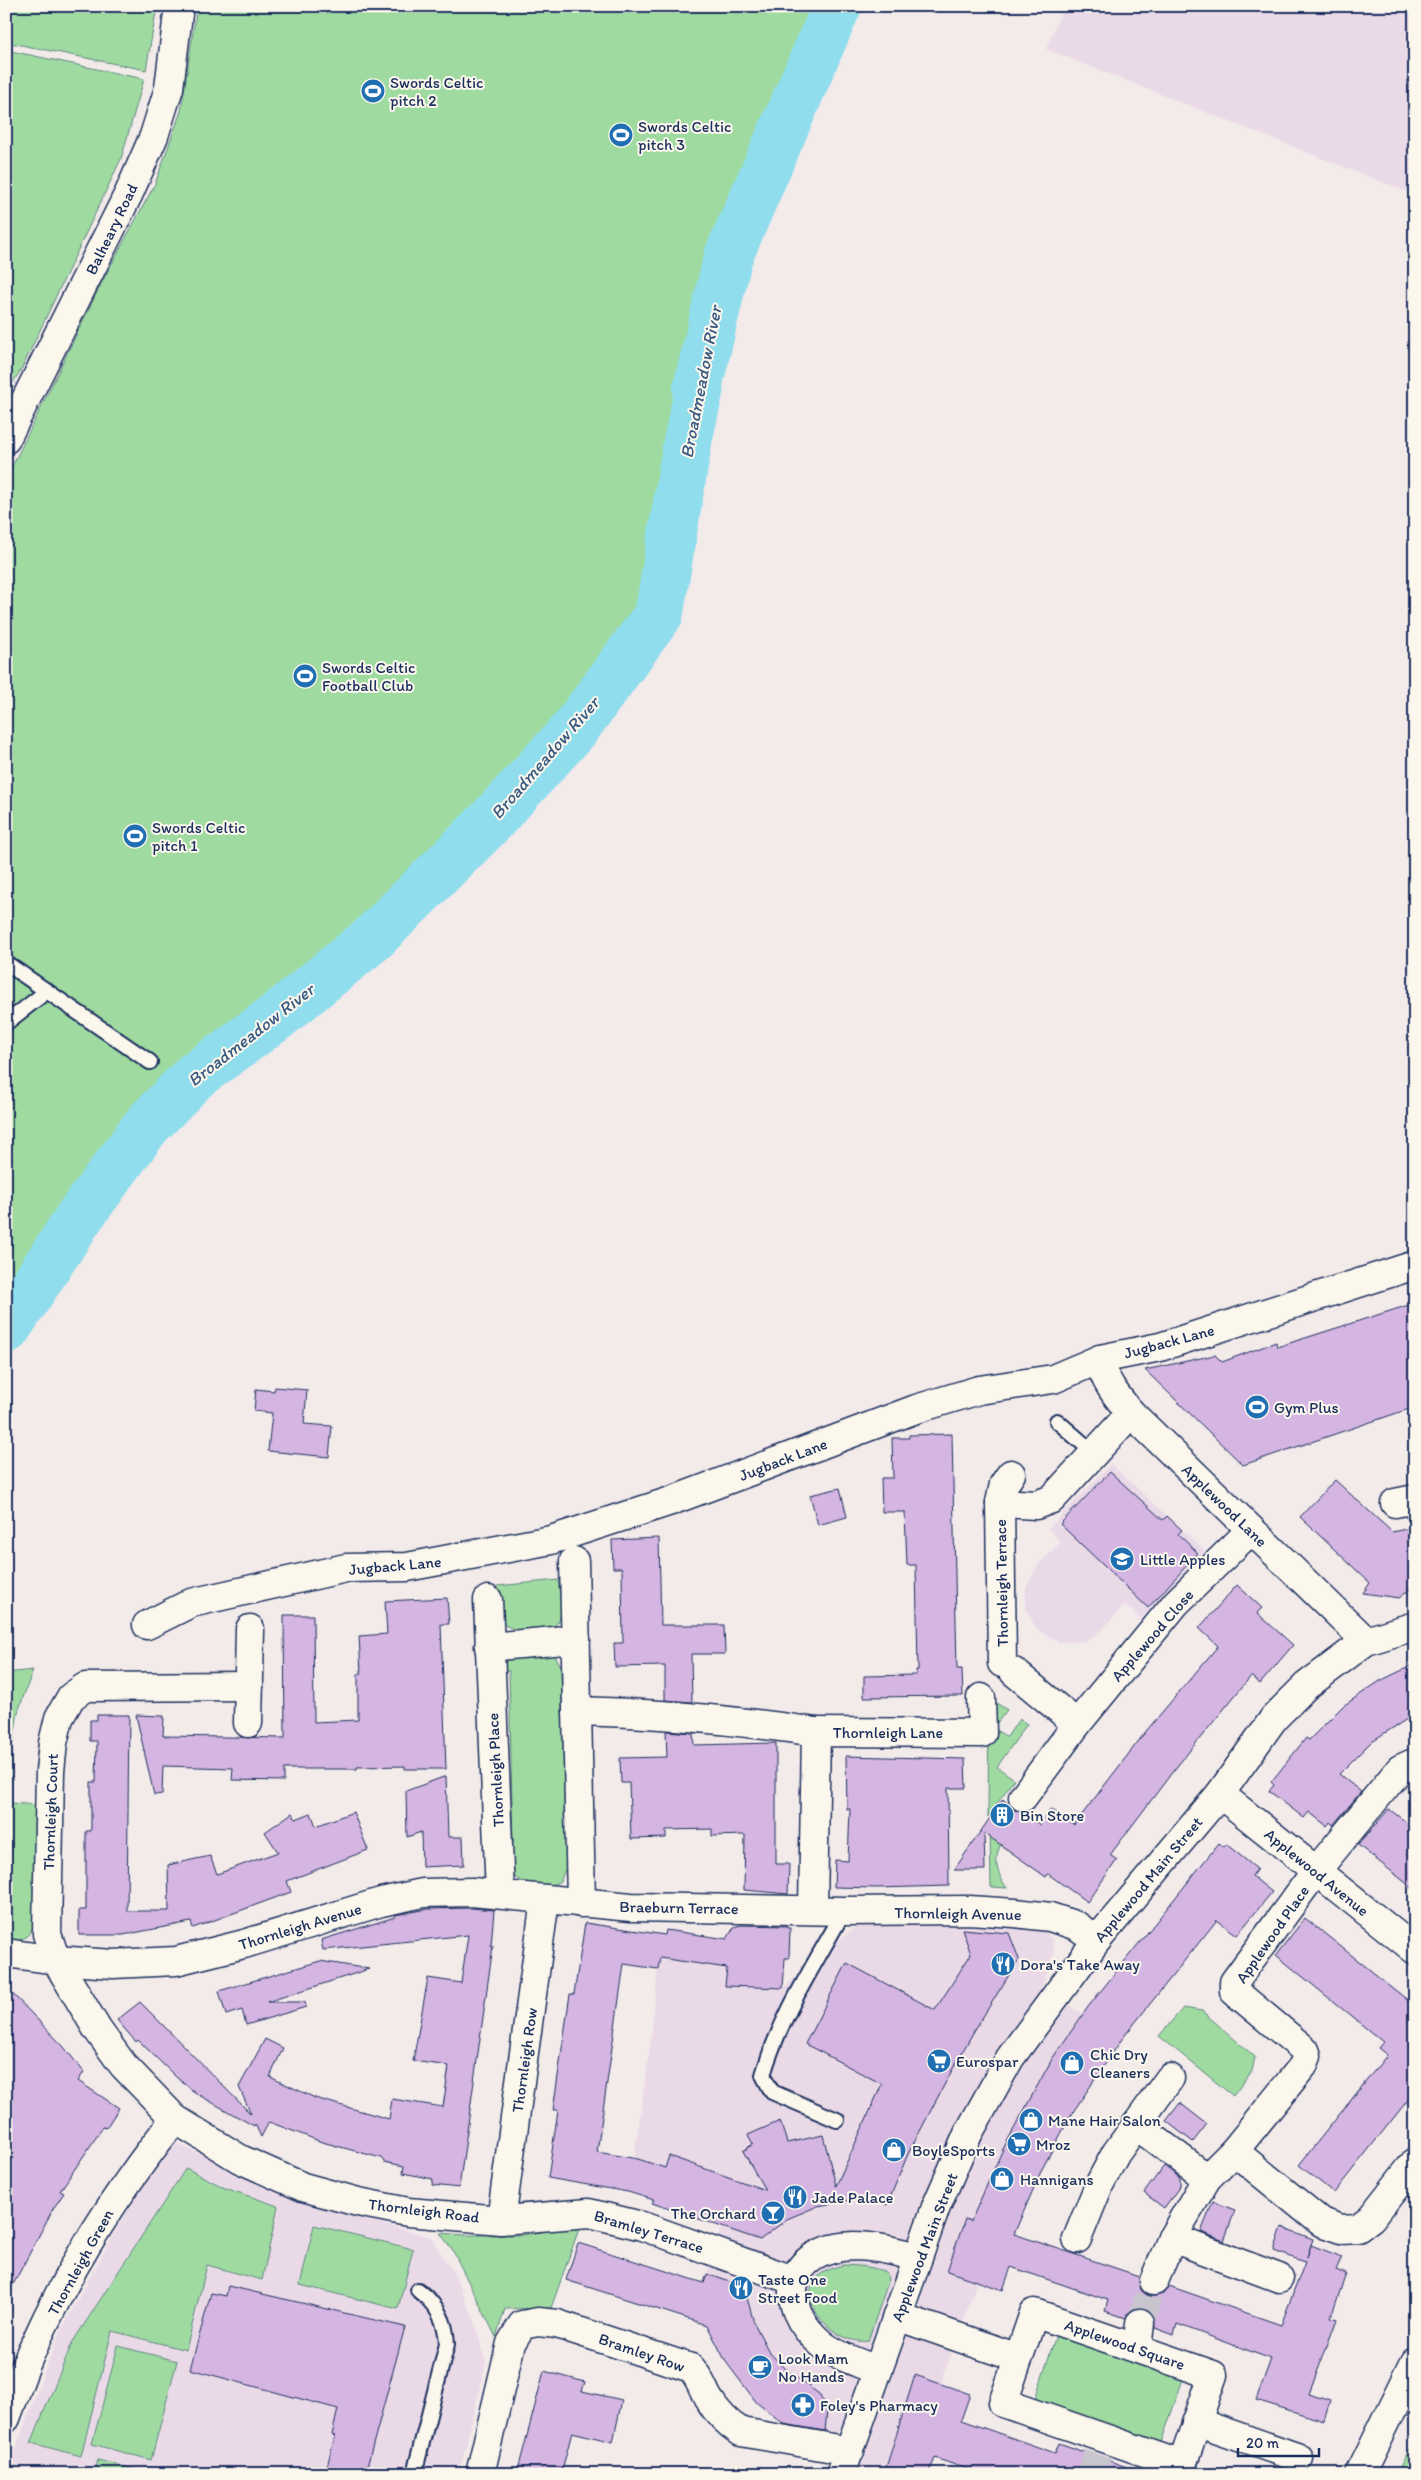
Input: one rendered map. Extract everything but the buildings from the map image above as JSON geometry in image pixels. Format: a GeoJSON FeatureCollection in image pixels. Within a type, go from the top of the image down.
{"type":"FeatureCollection","features":[{"type":"Feature","properties":{"kind":"street","name":"Balheary Road"},"geometry":{"type":"LineString","coordinates":[[6,440],[129,193],[154,136],[169,88],[179,6]]}},
{"type":"Feature","properties":{"kind":"street","name":"Jugback Lane"},"geometry":{"type":"LineString","coordinates":[[147,1625],[191,1604],[346,1568],[406,1567],[551,1540],[671,1501],[916,1409],[979,1390],[1053,1379],[1100,1359],[1160,1347],[1415,1265]]}},
{"type":"Feature","properties":{"kind":"street","name":"Applewood Lane"},"geometry":{"type":"LineString","coordinates":[[1100,1359],[1102,1371],[1119,1399],[1131,1413],[1366,1641]]}},
{"type":"Feature","properties":{"kind":"street","name":"Thornleigh Terrace"},"geometry":{"type":"LineString","coordinates":[[1000,1503],[1036,1505],[1052,1499],[1131,1413]]}},
{"type":"Feature","properties":{"kind":"street","name":"Thornleigh Terrace"},"geometry":{"type":"LineString","coordinates":[[1011,1474],[1004,1484],[1000,1503],[1008,1667],[1077,1724]]}},
{"type":"Feature","properties":{"kind":"street","name":"Applewood Close"},"geometry":{"type":"LineString","coordinates":[[1023,1797],[1077,1724],[1176,1604],[1251,1530]]}},
{"type":"Feature","properties":{"kind":"street"},"geometry":{"type":"LineString","coordinates":[[574,1561],[581,1903]]}},
{"type":"Feature","properties":{"kind":"street","name":"Thornleigh Place"},"geometry":{"type":"LineString","coordinates":[[488,1600],[500,1894]]}},
{"type":"Feature","properties":{"kind":"street","name":"Applewood Main Street"},"geometry":{"type":"LineString","coordinates":[[845,2462],[918,2257],[968,2134],[1010,2058],[1097,1940],[1220,1794],[1274,1718],[1306,1686],[1366,1641],[1415,1626]]}},
{"type":"Feature","properties":{"kind":"street"},"geometry":{"type":"LineString","coordinates":[[248,1723],[250,1629]]}},
{"type":"Feature","properties":{"kind":"street"},"geometry":{"type":"LineString","coordinates":[[490,1647],[576,1638]]}},
{"type":"Feature","properties":{"kind":"street","name":"Thornleigh Court"},"geometry":{"type":"LineString","coordinates":[[56,1960],[48,1934],[50,1771],[59,1718],[71,1697],[85,1687],[96,1686],[248,1686]]}},
{"type":"Feature","properties":{"kind":"street","name":"Thornleigh Lane"},"geometry":{"type":"LineString","coordinates":[[813,1909],[816,1732],[982,1733],[981,1698]]}},
{"type":"Feature","properties":{"kind":"street"},"geometry":{"type":"LineString","coordinates":[[577,1711],[648,1712],[740,1721],[816,1732]]}},
{"type":"Feature","properties":{"kind":"street"},"geometry":{"type":"LineString","coordinates":[[1316,1871],[1400,1769],[1411,1764],[1415,1765]]}},
{"type":"Feature","properties":{"kind":"street","name":"Applewood Avenue"},"geometry":{"type":"LineString","coordinates":[[1220,1794],[1415,1950]]}},
{"type":"Feature","properties":{"kind":"street","name":"Applewood Place"},"geometry":{"type":"LineString","coordinates":[[1234,2150],[1303,2066],[1306,2050],[1234,1991],[1234,1982],[1316,1871]]}},
{"type":"Feature","properties":{"kind":"street","name":"Thornleigh Avenue"},"geometry":{"type":"LineString","coordinates":[[6,1953],[56,1960],[113,1964],[176,1961],[244,1944],[381,1902],[424,1893],[500,1894],[545,1900]]}},
{"type":"Feature","properties":{"kind":"street","name":"Braeburn Terrace"},"geometry":{"type":"LineString","coordinates":[[545,1900],[631,1908],[813,1909]]}},
{"type":"Feature","properties":{"kind":"street","name":"Thornleigh Row"},"geometry":{"type":"LineString","coordinates":[[502,2220],[545,1900]]}},
{"type":"Feature","properties":{"kind":"street","name":"Thornleigh Avenue"},"geometry":{"type":"LineString","coordinates":[[813,1909],[844,1911],[969,1910],[1050,1917],[1077,1926],[1097,1940]]}},
{"type":"Feature","properties":{"kind":"street","name":"Thornleigh Road"},"geometry":{"type":"LineString","coordinates":[[56,1960],[97,2029],[123,2065],[175,2119],[240,2159],[303,2187],[358,2202],[408,2212],[502,2220]]}},
{"type":"Feature","properties":{"kind":"street"},"geometry":{"type":"LineString","coordinates":[[1077,2239],[1099,2185],[1116,2153],[1170,2078]]}},
{"type":"Feature","properties":{"kind":"street","name":"Thornleigh Green"},"geometry":{"type":"LineString","coordinates":[[6,2418],[32,2351],[67,2280],[135,2169],[175,2119]]}},
{"type":"Feature","properties":{"kind":"street"},"geometry":{"type":"LineString","coordinates":[[1136,2125],[1207,2178]]}},
{"type":"Feature","properties":{"kind":"street"},"geometry":{"type":"LineString","coordinates":[[1154,2281],[1172,2238],[1207,2178],[1234,2150],[1321,2222],[1340,2229],[1358,2228],[1371,2218],[1415,2162]]}},
{"type":"Feature","properties":{"kind":"street","name":"Bramley Terrace"},"geometry":{"type":"LineString","coordinates":[[502,2220],[589,2212],[642,2226],[793,2280]]}},
{"type":"Feature","properties":{"kind":"street"},"geometry":{"type":"LineString","coordinates":[[1172,2238],[1279,2278]]}},
{"type":"Feature","properties":{"kind":"street"},"geometry":{"type":"LineString","coordinates":[[878,2371],[824,2346],[812,2335],[798,2316],[792,2301],[793,2280],[798,2270],[807,2261],[828,2251],[852,2246],[877,2247],[918,2257]]}},
{"type":"Feature","properties":{"kind":"street","name":"Applewood Square"},"geometry":{"type":"LineString","coordinates":[[1034,2313],[1138,2336],[1213,2375],[1182,2465],[1102,2446],[1003,2403],[1018,2358],[1034,2313]]}},
{"type":"Feature","properties":{"kind":"street"},"geometry":{"type":"LineString","coordinates":[[897,2316],[1018,2358]]}},
{"type":"Feature","properties":{"kind":"street","name":"Bramley Row"},"geometry":{"type":"LineString","coordinates":[[480,2474],[511,2343],[522,2325],[538,2322],[556,2324],[690,2368],[700,2378],[708,2398],[730,2425],[741,2432],[845,2462]]}},
{"type":"Feature","properties":{"kind":"street"},"geometry":{"type":"LineString","coordinates":[[1360,2474],[1415,2362]]}},
{"type":"Feature","properties":{"kind":"street"},"geometry":{"type":"LineString","coordinates":[[1196,2422],[1299,2458]]}},
{"type":"Feature","properties":{"kind":"lane"},"geometry":{"type":"LineString","coordinates":[[6,963],[150,1062]]}},
{"type":"Feature","properties":{"kind":"lane"},"geometry":{"type":"LineString","coordinates":[[6,1023],[47,991]]}},
{"type":"Feature","properties":{"kind":"lane"},"geometry":{"type":"LineString","coordinates":[[1056,1421],[1094,1453]]}},
{"type":"Feature","properties":{"kind":"lane"},"geometry":{"type":"LineString","coordinates":[[837,2120],[772,2092],[763,2075],[768,2057],[794,2003],[844,1911]]}},
{"type":"Feature","properties":{"kind":"lane"},"geometry":{"type":"LineString","coordinates":[[414,2474],[447,2344],[447,2330],[442,2314],[433,2301],[418,2290]]}},
{"type":"Feature","properties":{"kind":"shaded area"},"geometry":{"type":"Polygon","coordinates":[[[1064,6],[1415,6],[1415,195],[1046,49],[1064,6]]]}},
{"type":"Feature","properties":{"kind":"shaded area","name":"Little Apples"},"geometry":{"type":"Polygon","coordinates":[[[1111,1464],[1206,1552],[1141,1619],[1125,1604],[1101,1631],[1087,1641],[1059,1642],[1041,1632],[1034,1625],[1025,1606],[1026,1587],[1038,1565],[1061,1542],[1048,1529],[1111,1464]]]}},
{"type":"Feature","properties":{"kind":"shaded area"},"geometry":{"type":"Polygon","coordinates":[[[879,1920],[1015,1927],[1045,1931],[1053,1940],[1054,1955],[1041,1989],[1105,2027],[988,2252],[908,2474],[863,2474],[861,2466],[803,2449],[809,2409],[704,2283],[721,2227],[652,2203],[665,2168],[634,2158],[651,2039],[658,1969],[666,1930],[731,1940],[725,1986],[783,1988],[855,1927],[879,1920]]]}},
{"type":"Feature","properties":{"kind":"shaded area"},"geometry":{"type":"Polygon","coordinates":[[[175,2143],[335,2211],[431,2237],[454,2274],[475,2322],[486,2362],[459,2474],[6,2474],[58,2336],[114,2233],[166,2149],[175,2143]]]}},
{"type":"Feature","properties":{"kind":"green space"},"geometry":{"type":"Polygon","coordinates":[[[6,6],[157,6],[146,70],[6,42],[6,6]]]}},
{"type":"Feature","properties":{"kind":"green space","name":"Swords Celtic Football Club"},"geometry":{"type":"Polygon","coordinates":[[[197,6],[837,6],[728,257],[657,577],[638,626],[569,727],[311,967],[157,1090],[108,1150],[6,1307],[6,479],[103,280],[155,184],[181,111],[197,6]]]}},
{"type":"Feature","properties":{"kind":"green space"},"geometry":{"type":"Polygon","coordinates":[[[6,50],[144,79],[121,159],[22,368],[6,394],[6,50]]]}},
{"type":"Feature","properties":{"kind":"green space"},"geometry":{"type":"Polygon","coordinates":[[[558,1580],[561,1613],[558,1622],[554,1626],[540,1630],[523,1630],[504,1624],[499,1611],[497,1586],[558,1580]]]}},
{"type":"Feature","properties":{"kind":"green space"},"geometry":{"type":"Polygon","coordinates":[[[554,1654],[561,1666],[566,1867],[561,1880],[543,1886],[523,1882],[513,1875],[507,1843],[513,1843],[509,1671],[502,1671],[503,1659],[554,1654]]]}},
{"type":"Feature","properties":{"kind":"green space"},"geometry":{"type":"Polygon","coordinates":[[[33,1670],[18,1712],[11,1754],[11,1803],[38,1805],[35,1923],[30,1932],[21,1940],[6,1941],[6,1673],[33,1670]]]}},
{"type":"Feature","properties":{"kind":"green space"},"geometry":{"type":"Polygon","coordinates":[[[989,1698],[1007,1710],[993,1728],[1007,1737],[1019,1719],[1027,1724],[997,1767],[1014,1779],[988,1817],[989,1698]]]}},
{"type":"Feature","properties":{"kind":"green space"},"geometry":{"type":"Polygon","coordinates":[[[990,1826],[1001,1844],[997,1856],[997,1867],[1007,1888],[991,1887],[990,1826]]]}},
{"type":"Feature","properties":{"kind":"green space"},"geometry":{"type":"Polygon","coordinates":[[[1183,2008],[1202,2011],[1255,2057],[1252,2071],[1233,2096],[1159,2036],[1183,2008]]]}},
{"type":"Feature","properties":{"kind":"green space"},"geometry":{"type":"Polygon","coordinates":[[[186,2168],[225,2188],[278,2206],[262,2280],[207,2265],[186,2350],[112,2331],[81,2456],[31,2443],[72,2343],[186,2168]]]}},
{"type":"Feature","properties":{"kind":"green space"},"geometry":{"type":"Polygon","coordinates":[[[314,2225],[413,2249],[398,2309],[300,2285],[314,2225]]]}},
{"type":"Feature","properties":{"kind":"green space"},"geometry":{"type":"Polygon","coordinates":[[[580,2226],[551,2308],[505,2309],[496,2337],[452,2249],[440,2233],[522,2235],[580,2226]]]}},
{"type":"Feature","properties":{"kind":"green space"},"geometry":{"type":"Polygon","coordinates":[[[844,2265],[876,2269],[887,2273],[889,2279],[868,2341],[853,2340],[838,2334],[825,2323],[815,2310],[811,2297],[813,2284],[823,2273],[844,2265]]]}},
{"type":"Feature","properties":{"kind":"green space"},"geometry":{"type":"Polygon","coordinates":[[[1056,2335],[1183,2379],[1161,2443],[1035,2399],[1056,2335]]]}},
{"type":"Feature","properties":{"kind":"green space"},"geometry":{"type":"Polygon","coordinates":[[[118,2346],[177,2361],[151,2460],[92,2444],[118,2346]]]}},
{"type":"Feature","properties":{"kind":"green space"},"geometry":{"type":"Polygon","coordinates":[[[1415,2439],[1415,2474],[1396,2474],[1415,2439]]]}},
{"type":"Feature","properties":{"kind":"green space"},"geometry":{"type":"Polygon","coordinates":[[[98,2460],[152,2474],[94,2474],[98,2460]]]}},
{"type":"Feature","properties":{"kind":"waterway","name":"Broadmeadow River"},"geometry":{"type":"LineString","coordinates":[[6,1329],[80,1216],[147,1125],[195,1076],[275,1018],[372,939],[489,823],[574,730],[659,614],[688,439],[699,390],[697,390],[728,257],[837,6]]}},
{"type":"Feature","properties":{"kind":"tunnel"},"geometry":{"type":"LineString","coordinates":[[1140,2323],[1154,2281]]}},
{"type":"Feature","properties":{"kind":"tunnel"},"geometry":{"type":"LineString","coordinates":[[1091,2474],[1098,2454]]}},
{"type":"Feature","properties":{"kind":"place","name":"Swords Celtic pitch 2"},"geometry":{"type":"Point","coordinates":[373,91]}},
{"type":"Feature","properties":{"kind":"place","name":"Swords Celtic pitch 3"},"geometry":{"type":"Point","coordinates":[621,135]}},
{"type":"Feature","properties":{"kind":"place","name":"Swords Celtic Football Club"},"geometry":{"type":"Point","coordinates":[305,676]}},
{"type":"Feature","properties":{"kind":"place","name":"Swords Celtic pitch 1"},"geometry":{"type":"Point","coordinates":[135,836]}},
{"type":"Feature","properties":{"kind":"place","name":"Gym Plus"},"geometry":{"type":"Point","coordinates":[1257,1407]}},
{"type":"Feature","properties":{"kind":"place","name":"Little Apples"},"geometry":{"type":"Point","coordinates":[1122,1559]}},
{"type":"Feature","properties":{"kind":"place","name":"Bin Store"},"geometry":{"type":"Point","coordinates":[1002,1815]}},
{"type":"Feature","properties":{"kind":"place","name":"Dora's Take Away"},"geometry":{"type":"Point","coordinates":[1003,1964]}},
{"type":"Feature","properties":{"kind":"place","name":"Eurospar"},"geometry":{"type":"Point","coordinates":[939,2061]}},
{"type":"Feature","properties":{"kind":"place","name":"Chic Dry Cleaners"},"geometry":{"type":"Point","coordinates":[1072,2063]}},
{"type":"Feature","properties":{"kind":"place","name":"Mane Hair Salon"},"geometry":{"type":"Point","coordinates":[1031,2120]}},
{"type":"Feature","properties":{"kind":"place","name":"Mroz"},"geometry":{"type":"Point","coordinates":[1019,2144]}},
{"type":"Feature","properties":{"kind":"place","name":"BoyleSports"},"geometry":{"type":"Point","coordinates":[894,2150]}},
{"type":"Feature","properties":{"kind":"place","name":"Hannigans"},"geometry":{"type":"Point","coordinates":[1002,2179]}},
{"type":"Feature","properties":{"kind":"place","name":"Jade Palace"},"geometry":{"type":"Point","coordinates":[795,2197]}},
{"type":"Feature","properties":{"kind":"place","name":"The Orchard"},"geometry":{"type":"Point","coordinates":[773,2213]}},
{"type":"Feature","properties":{"kind":"place","name":"Taste One Street Food"},"geometry":{"type":"Point","coordinates":[741,2288]}},
{"type":"Feature","properties":{"kind":"place","name":"Look Mam No Hands"},"geometry":{"type":"Point","coordinates":[760,2367]}},
{"type":"Feature","properties":{"kind":"place","name":"Foley's Pharmacy"},"geometry":{"type":"Point","coordinates":[803,2405]}}]}
